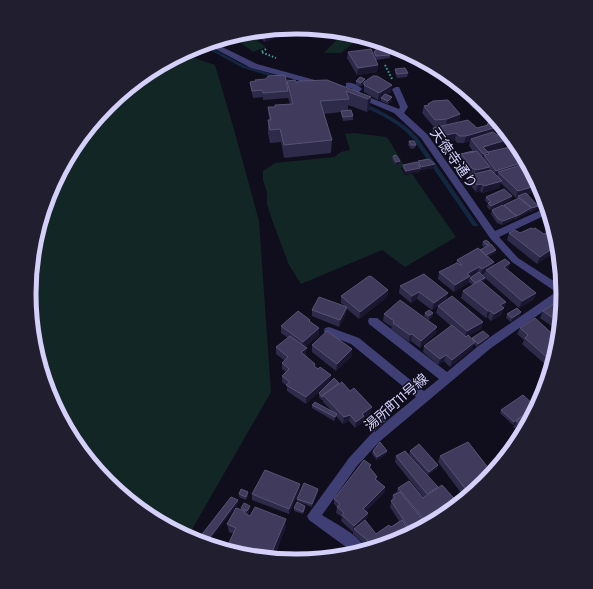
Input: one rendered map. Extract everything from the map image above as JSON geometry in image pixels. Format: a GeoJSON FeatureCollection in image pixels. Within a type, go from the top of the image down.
{"type":"FeatureCollection","features":[{"type":"Feature","properties":{"kind":"street"},"geometry":{"type":"LineString","coordinates":[[216,47],[249,64],[324,85]]}},
{"type":"Feature","properties":{"kind":"street"},"geometry":{"type":"LineString","coordinates":[[396,89],[404,107],[400,114]]}},
{"type":"Feature","properties":{"kind":"street","name":"天徳寺通り"},"geometry":{"type":"LineString","coordinates":[[349,90],[397,111],[424,136],[493,236],[515,260],[557,287]]}},
{"type":"Feature","properties":{"kind":"street"},"geometry":{"type":"LineString","coordinates":[[493,236],[543,213]]}},
{"type":"Feature","properties":{"kind":"street","name":"湯所町11号線"},"geometry":{"type":"LineString","coordinates":[[356,548],[351,542],[313,516],[353,462],[375,438],[446,378],[487,345],[557,297]]}},
{"type":"Feature","properties":{"kind":"street"},"geometry":{"type":"LineString","coordinates":[[373,320],[446,378]]}},
{"type":"Feature","properties":{"kind":"street"},"geometry":{"type":"LineString","coordinates":[[329,331],[355,341],[424,397]]}},
{"type":"Feature","properties":{"kind":"path"},"geometry":{"type":"LineString","coordinates":[[385,65],[396,89]]}},
{"type":"Feature","properties":{"kind":"green space"},"geometry":{"type":"Polygon","coordinates":[[[339,37],[356,41],[341,53],[324,53],[339,37]]]}},
{"type":"Feature","properties":{"kind":"green space"},"geometry":{"type":"Polygon","coordinates":[[[253,38],[266,47],[253,52],[238,41],[253,38]]]}},
{"type":"Feature","properties":{"kind":"green space"},"geometry":{"type":"Polygon","coordinates":[[[191,57],[215,65],[259,221],[271,392],[190,532],[152,511],[112,479],[90,453],[71,425],[56,394],[45,362],[38,329],[36,294],[38,260],[45,227],[63,179],[80,150],[112,110],[152,78],[191,57]]]}},
{"type":"Feature","properties":{"kind":"green space"},"geometry":{"type":"Polygon","coordinates":[[[458,90],[485,115],[472,108],[458,90]]]}},
{"type":"Feature","properties":{"kind":"green space"},"geometry":{"type":"Polygon","coordinates":[[[355,133],[386,137],[389,140],[405,167],[401,168],[405,175],[412,174],[456,237],[405,267],[382,250],[301,284],[289,265],[271,217],[267,204],[267,192],[263,180],[263,171],[275,163],[334,157],[341,152],[350,150],[345,134],[355,133]]]}},
{"type":"Feature","properties":{"kind":"building"},"geometry":{"type":"Polygon","coordinates":[[[371,49],[378,65],[358,68],[348,52],[371,49]]]}},
{"type":"Feature","properties":{"kind":"building"},"geometry":{"type":"Polygon","coordinates":[[[376,49],[383,49],[388,51],[390,55],[376,56],[374,51],[376,51],[376,49]]]}},
{"type":"Feature","properties":{"kind":"building"},"geometry":{"type":"Polygon","coordinates":[[[405,68],[408,73],[397,74],[395,69],[405,68]]]}},
{"type":"Feature","properties":{"kind":"building"},"geometry":{"type":"Polygon","coordinates":[[[285,75],[288,91],[263,93],[262,90],[252,91],[250,82],[266,79],[268,76],[285,75]]]}},
{"type":"Feature","properties":{"kind":"building"},"geometry":{"type":"Polygon","coordinates":[[[373,76],[377,76],[392,85],[379,93],[364,85],[364,82],[373,76]]]}},
{"type":"Feature","properties":{"kind":"building"},"geometry":{"type":"Polygon","coordinates":[[[360,77],[365,79],[361,83],[356,81],[360,77]]]}},
{"type":"Feature","properties":{"kind":"building"},"geometry":{"type":"Polygon","coordinates":[[[295,80],[296,82],[299,82],[327,80],[371,97],[368,99],[346,91],[349,99],[320,101],[332,140],[284,145],[280,129],[270,130],[268,120],[271,120],[268,107],[293,104],[287,81],[295,80]]]}},
{"type":"Feature","properties":{"kind":"building"},"geometry":{"type":"Polygon","coordinates":[[[385,94],[392,97],[388,101],[381,98],[385,94]]]}},
{"type":"Feature","properties":{"kind":"building"},"geometry":{"type":"Polygon","coordinates":[[[448,100],[460,114],[447,119],[435,120],[424,106],[429,105],[428,104],[433,101],[448,100]]]}},
{"type":"Feature","properties":{"kind":"building"},"geometry":{"type":"Polygon","coordinates":[[[351,110],[353,116],[343,117],[341,111],[351,110]]]}},
{"type":"Feature","properties":{"kind":"building"},"geometry":{"type":"Polygon","coordinates":[[[468,120],[477,128],[492,122],[496,127],[466,136],[459,136],[456,133],[446,135],[442,129],[435,131],[433,128],[468,120]]]}},
{"type":"Feature","properties":{"kind":"building"},"geometry":{"type":"Polygon","coordinates":[[[493,132],[497,135],[501,134],[506,140],[483,147],[488,152],[483,154],[471,139],[493,132]]]}},
{"type":"Feature","properties":{"kind":"building"},"geometry":{"type":"Polygon","coordinates":[[[409,141],[414,141],[416,145],[411,145],[409,141]]]}},
{"type":"Feature","properties":{"kind":"building"},"geometry":{"type":"Polygon","coordinates":[[[510,147],[521,163],[496,171],[484,155],[489,154],[488,152],[510,147]]]}},
{"type":"Feature","properties":{"kind":"building"},"geometry":{"type":"Polygon","coordinates":[[[477,151],[490,167],[476,170],[472,168],[461,154],[477,151]]]}},
{"type":"Feature","properties":{"kind":"building"},"geometry":{"type":"Polygon","coordinates":[[[396,155],[400,161],[396,162],[393,156],[396,155]]]}},
{"type":"Feature","properties":{"kind":"building"},"geometry":{"type":"Polygon","coordinates":[[[429,159],[435,164],[421,167],[418,161],[429,159]]]}},
{"type":"Feature","properties":{"kind":"building"},"geometry":{"type":"Polygon","coordinates":[[[417,162],[420,168],[406,171],[403,165],[417,162]]]}},
{"type":"Feature","properties":{"kind":"building"},"geometry":{"type":"Polygon","coordinates":[[[521,165],[524,168],[533,187],[518,191],[498,172],[521,165]]]}},
{"type":"Feature","properties":{"kind":"building"},"geometry":{"type":"Polygon","coordinates":[[[491,170],[502,181],[484,186],[482,184],[477,185],[469,175],[491,170]]]}},
{"type":"Feature","properties":{"kind":"building"},"geometry":{"type":"Polygon","coordinates":[[[504,189],[512,196],[491,206],[488,203],[491,202],[486,197],[504,189]]]}},
{"type":"Feature","properties":{"kind":"building"},"geometry":{"type":"Polygon","coordinates":[[[526,193],[538,206],[532,208],[518,196],[526,193]]]}},
{"type":"Feature","properties":{"kind":"building"},"geometry":{"type":"Polygon","coordinates":[[[519,198],[531,208],[517,216],[504,205],[519,198]]]}},
{"type":"Feature","properties":{"kind":"building"},"geometry":{"type":"Polygon","coordinates":[[[503,205],[516,216],[503,221],[498,219],[492,210],[503,205]]]}},
{"type":"Feature","properties":{"kind":"building"},"geometry":{"type":"Polygon","coordinates":[[[531,228],[535,228],[544,234],[549,231],[553,248],[540,257],[509,233],[515,230],[520,233],[531,228]]]}},
{"type":"Feature","properties":{"kind":"building"},"geometry":{"type":"Polygon","coordinates":[[[486,240],[490,243],[487,245],[483,242],[486,240]]]}},
{"type":"Feature","properties":{"kind":"building"},"geometry":{"type":"Polygon","coordinates":[[[491,244],[496,250],[486,255],[480,250],[491,244]]]}},
{"type":"Feature","properties":{"kind":"building"},"geometry":{"type":"Polygon","coordinates":[[[478,248],[494,262],[482,269],[479,267],[470,272],[467,274],[470,276],[455,285],[439,272],[457,263],[462,265],[457,260],[478,248]]]}},
{"type":"Feature","properties":{"kind":"building"},"geometry":{"type":"Polygon","coordinates":[[[505,259],[510,263],[504,267],[536,293],[522,301],[486,270],[505,259]]]}},
{"type":"Feature","properties":{"kind":"building"},"geometry":{"type":"Polygon","coordinates":[[[479,272],[485,278],[475,283],[470,278],[479,272]]]}},
{"type":"Feature","properties":{"kind":"building"},"geometry":{"type":"Polygon","coordinates":[[[424,274],[448,293],[434,303],[419,292],[412,296],[400,286],[424,274]]]}},
{"type":"Feature","properties":{"kind":"building"},"geometry":{"type":"Polygon","coordinates":[[[369,276],[388,290],[360,312],[341,296],[369,276]]]}},
{"type":"Feature","properties":{"kind":"building"},"geometry":{"type":"Polygon","coordinates":[[[480,280],[506,302],[500,305],[504,308],[494,314],[463,291],[480,280]]]}},
{"type":"Feature","properties":{"kind":"building"},"geometry":{"type":"Polygon","coordinates":[[[452,296],[483,322],[467,331],[438,306],[452,296]]]}},
{"type":"Feature","properties":{"kind":"building"},"geometry":{"type":"Polygon","coordinates":[[[319,297],[347,307],[340,320],[312,310],[319,297]]]}},
{"type":"Feature","properties":{"kind":"building"},"geometry":{"type":"Polygon","coordinates":[[[400,300],[437,327],[421,341],[393,323],[394,321],[384,314],[400,300]]]}},
{"type":"Feature","properties":{"kind":"building"},"geometry":{"type":"Polygon","coordinates":[[[557,302],[556,320],[543,311],[557,302]]]}},
{"type":"Feature","properties":{"kind":"building"},"geometry":{"type":"Polygon","coordinates":[[[517,308],[521,312],[512,318],[507,314],[517,308]]]}},
{"type":"Feature","properties":{"kind":"building"},"geometry":{"type":"Polygon","coordinates":[[[429,310],[433,313],[429,316],[425,313],[429,310]]]}},
{"type":"Feature","properties":{"kind":"building"},"geometry":{"type":"Polygon","coordinates":[[[298,311],[319,328],[303,342],[281,326],[298,311]]]}},
{"type":"Feature","properties":{"kind":"building"},"geometry":{"type":"Polygon","coordinates":[[[535,318],[554,335],[549,359],[525,338],[528,335],[520,328],[535,318]]]}},
{"type":"Feature","properties":{"kind":"building"},"geometry":{"type":"Polygon","coordinates":[[[452,325],[466,337],[468,335],[475,342],[452,360],[446,355],[440,359],[424,346],[452,325]]]}},
{"type":"Feature","properties":{"kind":"building"},"geometry":{"type":"Polygon","coordinates":[[[327,331],[352,349],[337,364],[312,345],[327,331]]]}},
{"type":"Feature","properties":{"kind":"building"},"geometry":{"type":"Polygon","coordinates":[[[483,331],[489,336],[478,344],[472,338],[483,331]]]}},
{"type":"Feature","properties":{"kind":"building"},"geometry":{"type":"Polygon","coordinates":[[[290,336],[307,348],[301,352],[315,364],[314,366],[318,369],[320,367],[331,375],[306,397],[286,385],[290,382],[282,376],[289,369],[282,363],[288,357],[276,347],[290,336]]]}},
{"type":"Feature","properties":{"kind":"building"},"geometry":{"type":"Polygon","coordinates":[[[334,378],[339,383],[322,397],[319,393],[334,378]]]}},
{"type":"Feature","properties":{"kind":"building"},"geometry":{"type":"Polygon","coordinates":[[[342,382],[350,391],[354,388],[372,407],[362,414],[364,416],[356,422],[350,415],[344,417],[323,395],[342,382]]]}},
{"type":"Feature","properties":{"kind":"building"},"geometry":{"type":"Polygon","coordinates":[[[523,395],[533,404],[530,410],[514,422],[501,410],[523,395]]]}},
{"type":"Feature","properties":{"kind":"building"},"geometry":{"type":"Polygon","coordinates":[[[315,402],[337,414],[335,417],[312,405],[315,402]]]}},
{"type":"Feature","properties":{"kind":"building"},"geometry":{"type":"Polygon","coordinates":[[[529,411],[521,426],[516,421],[529,411]]]}},
{"type":"Feature","properties":{"kind":"building"},"geometry":{"type":"Polygon","coordinates":[[[380,415],[387,419],[375,429],[371,425],[380,415]]]}},
{"type":"Feature","properties":{"kind":"building"},"geometry":{"type":"Polygon","coordinates":[[[380,442],[387,451],[377,457],[373,451],[380,442]]]}},
{"type":"Feature","properties":{"kind":"building"},"geometry":{"type":"Polygon","coordinates":[[[468,442],[489,469],[481,479],[467,491],[440,456],[468,442]]]}},
{"type":"Feature","properties":{"kind":"building"},"geometry":{"type":"Polygon","coordinates":[[[419,444],[438,465],[429,472],[410,451],[419,444]]]}},
{"type":"Feature","properties":{"kind":"building"},"geometry":{"type":"Polygon","coordinates":[[[405,451],[438,487],[427,494],[396,456],[405,451]]]}},
{"type":"Feature","properties":{"kind":"building"},"geometry":{"type":"Polygon","coordinates":[[[364,460],[371,465],[369,467],[377,477],[375,479],[385,487],[363,509],[368,513],[354,526],[342,515],[344,513],[337,507],[340,504],[334,499],[364,460]]]}},
{"type":"Feature","properties":{"kind":"building"},"geometry":{"type":"Polygon","coordinates":[[[265,470],[300,484],[289,509],[252,494],[265,470]]]}},
{"type":"Feature","properties":{"kind":"building"},"geometry":{"type":"Polygon","coordinates":[[[409,481],[423,498],[442,485],[456,500],[425,521],[398,488],[409,481]]]}},
{"type":"Feature","properties":{"kind":"building"},"geometry":{"type":"Polygon","coordinates":[[[304,483],[318,489],[312,504],[297,499],[304,483]]]}},
{"type":"Feature","properties":{"kind":"building"},"geometry":{"type":"Polygon","coordinates":[[[241,489],[248,492],[246,497],[239,494],[241,489]]]}},
{"type":"Feature","properties":{"kind":"building"},"geometry":{"type":"Polygon","coordinates":[[[400,492],[424,521],[410,529],[391,501],[395,498],[393,495],[400,492]]]}},
{"type":"Feature","properties":{"kind":"building"},"geometry":{"type":"Polygon","coordinates":[[[231,497],[238,500],[208,539],[200,536],[231,497]]]}},
{"type":"Feature","properties":{"kind":"building"},"geometry":{"type":"Polygon","coordinates":[[[297,502],[305,506],[303,512],[294,508],[297,502]]]}},
{"type":"Feature","properties":{"kind":"building"},"geometry":{"type":"Polygon","coordinates":[[[244,503],[250,506],[247,511],[241,508],[244,503]]]}},
{"type":"Feature","properties":{"kind":"building"},"geometry":{"type":"Polygon","coordinates":[[[255,507],[286,519],[271,554],[228,546],[236,528],[227,524],[236,508],[245,511],[244,513],[250,516],[255,507]]]}},
{"type":"Feature","properties":{"kind":"building"},"geometry":{"type":"Polygon","coordinates":[[[365,520],[376,534],[389,525],[391,527],[402,520],[408,530],[371,544],[354,529],[365,520]]]}},
{"type":"Feature","properties":{"kind":"waterway"},"geometry":{"type":"LineString","coordinates":[[210,49],[244,67],[295,82]]}},
{"type":"Feature","properties":{"kind":"waterway"},"geometry":{"type":"LineString","coordinates":[[364,105],[391,118],[410,132],[475,225]]}}]}
